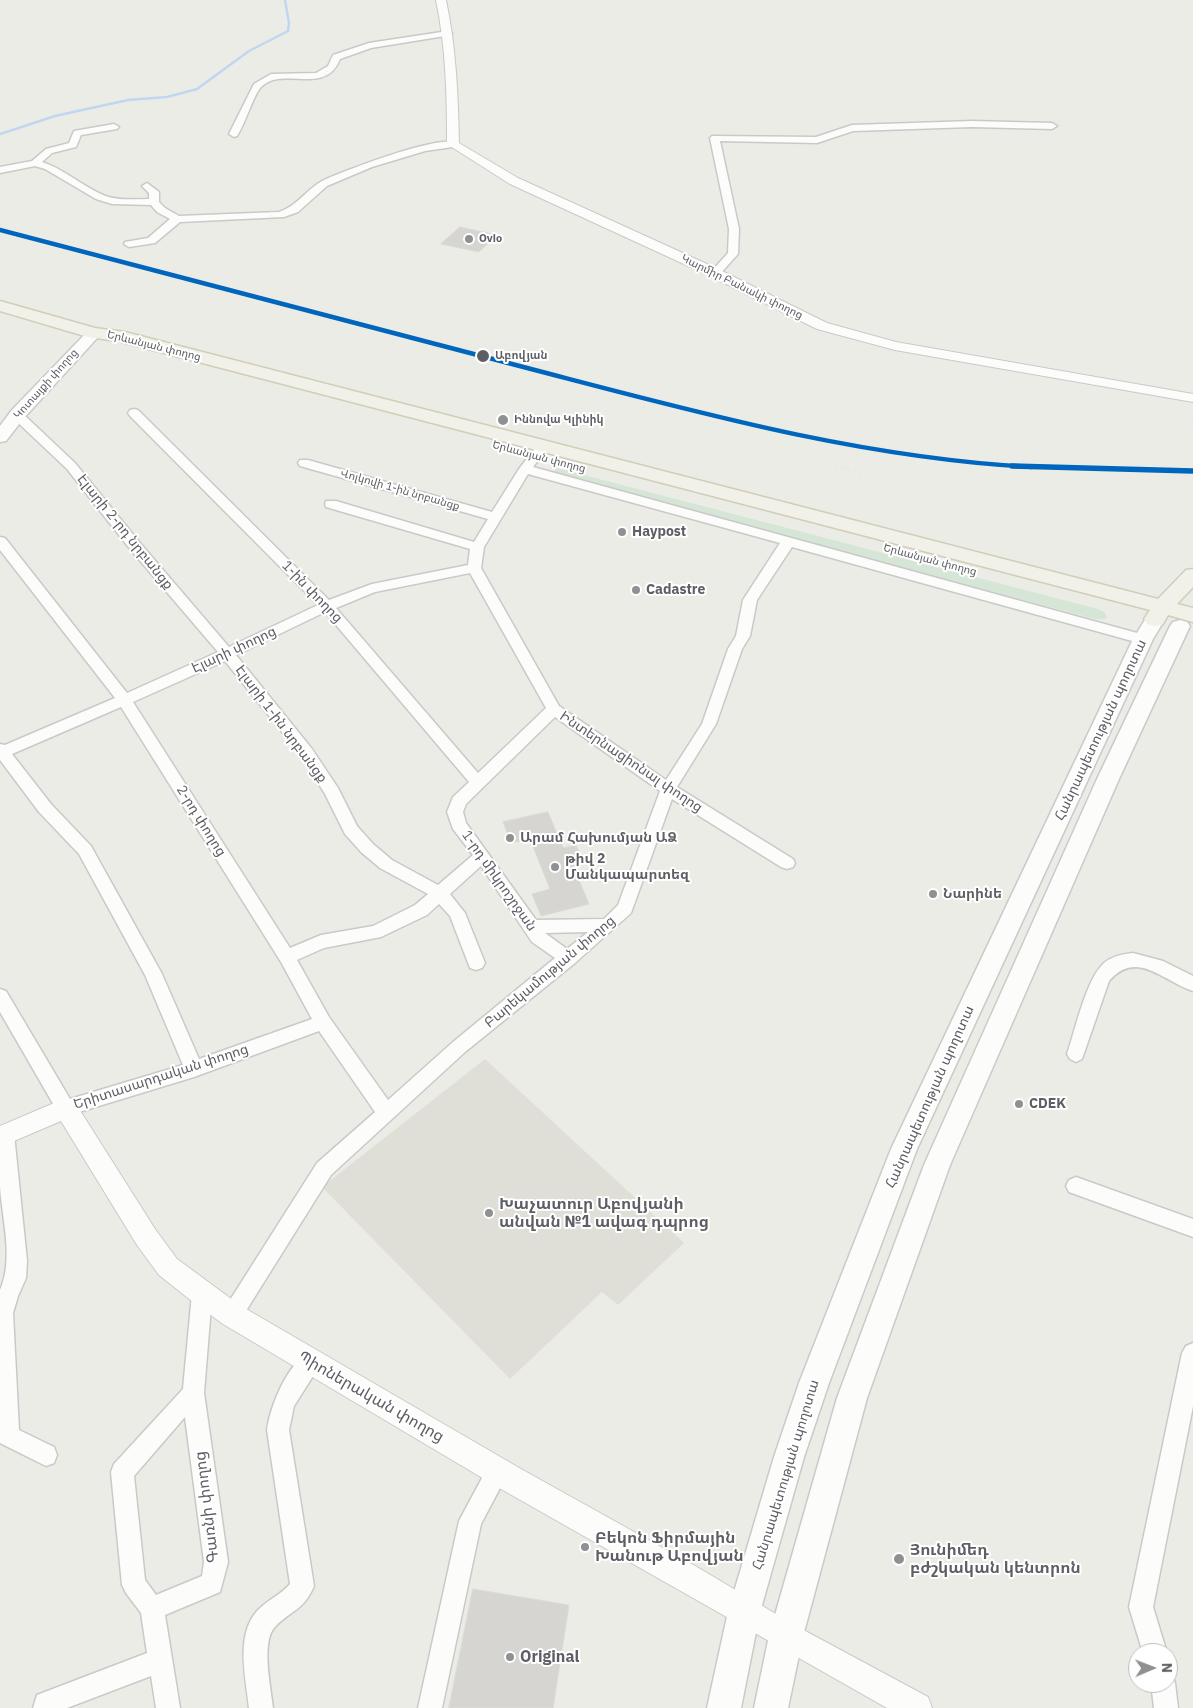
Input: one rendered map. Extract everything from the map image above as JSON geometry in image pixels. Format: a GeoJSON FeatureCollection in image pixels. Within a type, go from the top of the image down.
{"type":"FeatureCollection","features":[{"type":"Feature","properties":{"kind":"main road","name":"Երևանյան փողոց"},"geometry":{"type":"LineString","coordinates":[[0,306],[94,332],[119,336],[534,457],[1154,621],[1190,618]]}},
{"type":"Feature","properties":{"kind":"main road","name":"Կոտայքի փողոց"},"geometry":{"type":"LineString","coordinates":[[0,437],[94,332]]}},
{"type":"Feature","properties":{"kind":"main road","name":"Հանրապետության պողոտա"},"geometry":{"type":"LineString","coordinates":[[724,1708],[744,1612],[789,1457],[814,1383],[904,1149],[1154,621],[1193,575]]}},
{"type":"Feature","properties":{"kind":"main road","name":"Հանրապետության պողոտա"},"geometry":{"type":"LineString","coordinates":[[771,1708],[786,1636],[852,1398],[937,1165],[1108,779],[1190,618]]}},
{"type":"Feature","properties":{"kind":"street"},"geometry":{"type":"LineString","coordinates":[[147,186],[154,192],[154,202],[161,210],[177,219],[280,215],[294,210],[324,184],[369,165],[424,148],[453,144],[452,81],[448,33],[441,0]]}},
{"type":"Feature","properties":{"kind":"street"},"geometry":{"type":"LineString","coordinates":[[234,134],[256,86],[271,76],[318,76],[332,67],[336,57],[369,46],[448,33]]}},
{"type":"Feature","properties":{"kind":"street"},"geometry":{"type":"LineString","coordinates":[[715,273],[733,254],[734,228],[715,138],[817,140],[852,128],[972,124],[1052,126]]}},
{"type":"Feature","properties":{"kind":"street"},"geometry":{"type":"LineString","coordinates":[[35,163],[48,151],[73,145],[77,133],[114,127]]}},
{"type":"Feature","properties":{"kind":"street","name":"Կարմիր Բանակի փողոց"},"geometry":{"type":"LineString","coordinates":[[453,144],[514,181],[715,273],[822,326],[894,346],[1193,398]]}},
{"type":"Feature","properties":{"kind":"street"},"geometry":{"type":"LineString","coordinates":[[0,170],[35,163],[48,167],[98,197],[112,201],[154,202]]}},
{"type":"Feature","properties":{"kind":"street"},"geometry":{"type":"LineString","coordinates":[[129,244],[151,241],[177,219]]}},
{"type":"Feature","properties":{"kind":"street","name":"1-ին փողոց"},"geometry":{"type":"LineString","coordinates":[[134,413],[328,606],[477,782]]}},
{"type":"Feature","properties":{"kind":"street","name":"Էլարի 2-րդ նրբանցք"},"geometry":{"type":"LineString","coordinates":[[17,416],[71,466],[135,546],[227,654]]}},
{"type":"Feature","properties":{"kind":"street"},"geometry":{"type":"LineString","coordinates":[[474,568],[477,547],[534,457],[788,542],[1154,621]]}},
{"type":"Feature","properties":{"kind":"street","name":"Վոլկովի 1-ին նրբանցք"},"geometry":{"type":"LineString","coordinates":[[304,463],[495,518]]}},
{"type":"Feature","properties":{"kind":"street"},"geometry":{"type":"LineString","coordinates":[[332,504],[477,547]]}},
{"type":"Feature","properties":{"kind":"street","name":"2-րդ փողոց"},"geometry":{"type":"LineString","coordinates":[[0,541],[124,700],[287,957],[323,1022],[386,1113]]}},
{"type":"Feature","properties":{"kind":"street","name":"Բարեկամության փողոց"},"geometry":{"type":"LineString","coordinates":[[232,1315],[324,1169],[459,1047],[608,925],[625,908],[668,789],[709,724],[735,649],[743,636],[750,600],[788,542]]}},
{"type":"Feature","properties":{"kind":"street","name":"Էլարի փողոց"},"geometry":{"type":"LineString","coordinates":[[1,751],[124,700],[328,606],[372,588],[474,568]]}},
{"type":"Feature","properties":{"kind":"street","name":"Ինտերնացիոնալ փողոց"},"geometry":{"type":"LineString","coordinates":[[474,568],[554,709],[668,789],[788,864]]}},
{"type":"Feature","properties":{"kind":"street","name":"Էլարի 1-ին նրբանցք"},"geometry":{"type":"LineString","coordinates":[[227,654],[311,759],[332,792],[351,830],[367,848],[386,864],[441,894]]}},
{"type":"Feature","properties":{"kind":"street","name":"1-րդ միկրոշրջան"},"geometry":{"type":"LineString","coordinates":[[554,709],[477,782],[459,801],[455,812],[459,824],[538,938],[568,958]]}},
{"type":"Feature","properties":{"kind":"street"},"geometry":{"type":"LineString","coordinates":[[1,751],[45,808],[85,850],[153,974],[194,1069]]}},
{"type":"Feature","properties":{"kind":"street"},"geometry":{"type":"LineString","coordinates":[[287,957],[315,943],[375,932],[421,910],[482,856]]}},
{"type":"Feature","properties":{"kind":"street"},"geometry":{"type":"LineString","coordinates":[[441,894],[457,913],[476,962]]}},
{"type":"Feature","properties":{"kind":"street"},"geometry":{"type":"LineString","coordinates":[[532,928],[608,925]]}},
{"type":"Feature","properties":{"kind":"street"},"geometry":{"type":"LineString","coordinates":[[1076,1054],[1101,978],[1106,970],[1116,962],[1136,959],[1146,961],[1193,984]]}},
{"type":"Feature","properties":{"kind":"street"},"geometry":{"type":"LineString","coordinates":[[0,996],[66,1108]]}},
{"type":"Feature","properties":{"kind":"street","name":"Երիտասարդական փողոց"},"geometry":{"type":"LineString","coordinates":[[2,1136],[66,1108],[194,1069],[323,1022]]}},
{"type":"Feature","properties":{"kind":"street","name":"Պիոներական փողոց"},"geometry":{"type":"LineString","coordinates":[[66,1108],[146,1237],[168,1267],[202,1294],[232,1315],[498,1471],[687,1577],[786,1636],[917,1708]]}},
{"type":"Feature","properties":{"kind":"street"},"geometry":{"type":"LineString","coordinates":[[2,1136],[17,1261],[16,1278],[8,1295],[3,1313],[4,1437],[46,1455]]}},
{"type":"Feature","properties":{"kind":"street"},"geometry":{"type":"LineString","coordinates":[[1076,1186],[1193,1228]]}},
{"type":"Feature","properties":{"kind":"street","name":"Գառնի փողոց"},"geometry":{"type":"LineString","coordinates":[[152,1608],[212,1584],[216,1562],[193,1393],[202,1294]]}},
{"type":"Feature","properties":{"kind":"street"},"geometry":{"type":"LineString","coordinates":[[1152,1643],[1142,1606],[1193,1353]]}},
{"type":"Feature","properties":{"kind":"street"},"geometry":{"type":"LineString","coordinates":[[261,1708],[256,1646],[259,1630],[265,1620],[300,1591],[302,1586],[278,1430],[279,1415],[282,1403],[311,1362]]}},
{"type":"Feature","properties":{"kind":"street"},"geometry":{"type":"LineString","coordinates":[[168,1708],[152,1608],[134,1585],[122,1472],[193,1393]]}},
{"type":"Feature","properties":{"kind":"street"},"geometry":{"type":"LineString","coordinates":[[430,1708],[470,1521],[498,1471]]}},
{"type":"Feature","properties":{"kind":"street"},"geometry":{"type":"LineString","coordinates":[[45,1708],[46,1704],[160,1660]]}},
{"type":"Feature","properties":{"kind":"street"},"geometry":{"type":"LineString","coordinates":[[1164,1693],[1166,1708]]}},
{"type":"Feature","properties":{"kind":"shaded area"},"geometry":{"type":"Polygon","coordinates":[[[485,1059],[684,1243],[618,1305],[602,1292],[510,1379],[322,1187],[485,1059]]]}},
{"type":"Feature","properties":{"kind":"green space"},"geometry":{"type":"Polygon","coordinates":[[[557,468],[1098,609],[1104,612],[1107,617],[1105,619],[1095,619],[559,478],[552,473],[557,468]]]}},
{"type":"Feature","properties":{"kind":"building","name":"Ovio"},"geometry":{"type":"Polygon","coordinates":[[[460,227],[497,235],[479,252],[441,244],[460,227]]]}},
{"type":"Feature","properties":{"kind":"building","name":"թիվ 2 Մանկապարտեզ"},"geometry":{"type":"Polygon","coordinates":[[[548,812],[563,848],[576,845],[584,864],[573,866],[589,904],[541,916],[532,894],[550,889],[530,839],[511,843],[503,822],[548,812]]]}},
{"type":"Feature","properties":{"kind":"building","name":"Original"},"geometry":{"type":"Polygon","coordinates":[[[473,1589],[569,1605],[553,1708],[449,1708],[473,1589]]]}},
{"type":"Feature","properties":{"kind":"waterway"},"geometry":{"type":"LineString","coordinates":[[0,134],[55,116],[128,100],[167,97],[197,89],[249,51],[288,31],[289,23],[285,0]]}},
{"type":"Feature","properties":{"kind":"railway"},"geometry":{"type":"LineString","coordinates":[[273,208],[354,0]]}},
{"type":"Feature","properties":{"kind":"railway"},"geometry":{"type":"LineString","coordinates":[[273,206],[269,227],[272,243],[279,256],[308,285],[358,312],[396,324],[494,339],[569,341],[654,336],[804,341],[1033,390],[1193,419]]}},
{"type":"Feature","properties":{"kind":"railway"},"geometry":{"type":"LineString","coordinates":[[0,225],[79,244]]}},
{"type":"Feature","properties":{"kind":"railway"},"geometry":{"type":"LineString","coordinates":[[68,248],[179,272],[364,320]]}},
{"type":"Feature","properties":{"kind":"railway"},"geometry":{"type":"LineString","coordinates":[[463,329],[509,325],[708,297]]}},
{"type":"Feature","properties":{"kind":"railway"},"geometry":{"type":"LineString","coordinates":[[529,334],[700,321]]}},
{"type":"Feature","properties":{"kind":"railway"},"geometry":{"type":"LineString","coordinates":[[422,335],[703,410],[817,435],[874,445],[993,459],[1073,463],[1193,465]]}},
{"type":"Feature","properties":{"kind":"railway"},"geometry":{"type":"LineString","coordinates":[[557,347],[655,356],[706,364],[843,396],[1027,428]]}},
{"type":"Feature","properties":{"kind":"railway"},"geometry":{"type":"LineString","coordinates":[[646,361],[841,404]]}},
{"type":"Feature","properties":{"kind":"railway"},"geometry":{"type":"LineString","coordinates":[[616,397],[731,439],[840,467]]}},
{"type":"Feature","properties":{"kind":"railway"},"geometry":{"type":"LineString","coordinates":[[835,466],[871,475]]}},
{"type":"Feature","properties":{"kind":"railway"},"geometry":{"type":"LineString","coordinates":[[1185,475],[1193,474]]}},
{"type":"Feature","properties":{"kind":"transit line"},"geometry":{"type":"LineString","coordinates":[[0,230],[734,422],[767,429],[866,448],[966,462],[1096,470],[1193,471]]}},
{"type":"Feature","properties":{"kind":"place","name":"Ovio"},"geometry":{"type":"Point","coordinates":[469,239]}},
{"type":"Feature","properties":{"kind":"place","name":"Աբովյան"},"geometry":{"type":"Point","coordinates":[483,356]}},
{"type":"Feature","properties":{"kind":"place","name":"Իննովա Կլինիկ"},"geometry":{"type":"Point","coordinates":[503,420]}},
{"type":"Feature","properties":{"kind":"place","name":"Haypost"},"geometry":{"type":"Point","coordinates":[622,532]}},
{"type":"Feature","properties":{"kind":"place","name":"Cadastre"},"geometry":{"type":"Point","coordinates":[636,590]}},
{"type":"Feature","properties":{"kind":"place","name":"Արամ Հախումյան ԱՁ"},"geometry":{"type":"Point","coordinates":[510,838]}},
{"type":"Feature","properties":{"kind":"place","name":"թիվ 2 Մանկապարտեզ"},"geometry":{"type":"Point","coordinates":[555,867]}},
{"type":"Feature","properties":{"kind":"place","name":"Նարինե"},"geometry":{"type":"Point","coordinates":[933,894]}},
{"type":"Feature","properties":{"kind":"place","name":"CDEK"},"geometry":{"type":"Point","coordinates":[1019,1104]}},
{"type":"Feature","properties":{"kind":"place","name":"Խաչատուր Աբովյանի անվան №1 ավագ դպրոց"},"geometry":{"type":"Point","coordinates":[489,1213]}},
{"type":"Feature","properties":{"kind":"place","name":"Բեկոն Ֆիրմային Խանութ Աբովյան"},"geometry":{"type":"Point","coordinates":[585,1547]}},
{"type":"Feature","properties":{"kind":"place","name":"Յունիմեդ բժշկական կենտրոն"},"geometry":{"type":"Point","coordinates":[899,1559]}},
{"type":"Feature","properties":{"kind":"place","name":"Original"},"geometry":{"type":"Point","coordinates":[510,1657]}}]}
